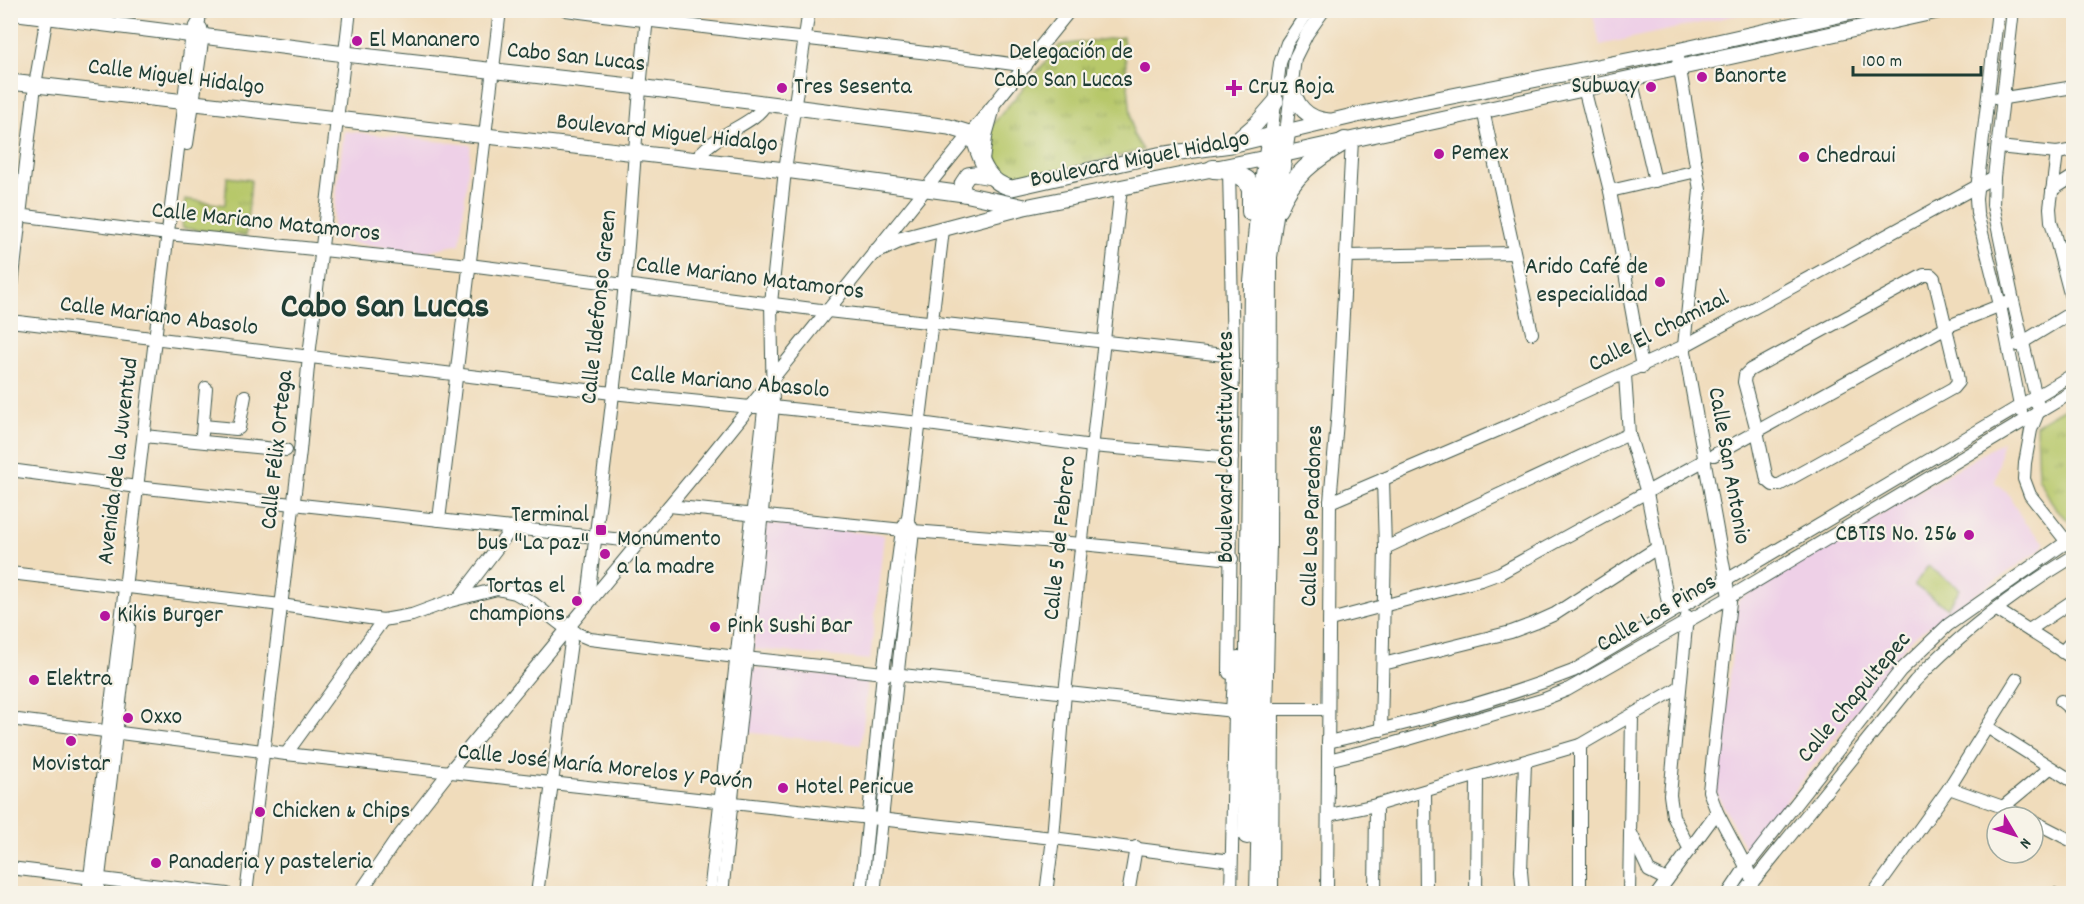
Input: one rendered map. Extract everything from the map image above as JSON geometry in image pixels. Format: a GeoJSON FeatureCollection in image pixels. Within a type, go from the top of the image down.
{"type":"FeatureCollection","features":[{"type":"Feature","properties":{"kind":"highway","name":"Boulevard Constituyentes"},"geometry":{"type":"LineString","coordinates":[[1259,542],[1253,282],[1259,215],[1278,134]]}},
{"type":"Feature","properties":{"kind":"highway"},"geometry":{"type":"LineString","coordinates":[[1271,227],[1280,204],[1295,177],[1314,159],[1348,141]]}},
{"type":"Feature","properties":{"kind":"highway","name":"Boulevard Constituyentes"},"geometry":{"type":"LineString","coordinates":[[1246,894],[1253,842],[1237,712],[1259,542],[1268,257],[1274,157]]}},
{"type":"Feature","properties":{"kind":"highway"},"geometry":{"type":"LineString","coordinates":[[1221,169],[1245,178],[1250,186],[1253,282]]}},
{"type":"Feature","properties":{"kind":"highway"},"geometry":{"type":"LineString","coordinates":[[1259,542],[1273,709]]}},
{"type":"Feature","properties":{"kind":"highway"},"geometry":{"type":"LineString","coordinates":[[1258,894],[1253,842],[1259,542]]}},
{"type":"Feature","properties":{"kind":"main road","name":"Boulevard Miguel Hidalgo"},"geometry":{"type":"LineString","coordinates":[[992,177],[1000,184],[1012,188],[1158,155],[1231,145],[1357,115],[1677,51],[1861,10]]}},
{"type":"Feature","properties":{"kind":"main road","name":"Boulevard Miguel Hidalgo"},"geometry":{"type":"LineString","coordinates":[[337,120],[785,170],[964,194],[1025,207],[1121,186],[1221,169],[1942,10]]}},
{"type":"Feature","properties":{"kind":"main road","name":"Cabo San Lucas"},"geometry":{"type":"LineString","coordinates":[[10,12],[47,13],[199,27],[345,54],[795,106],[949,128],[972,134]]}},
{"type":"Feature","properties":{"kind":"main road"},"geometry":{"type":"LineString","coordinates":[[1781,28],[1785,45]]}},
{"type":"Feature","properties":{"kind":"main road","name":"Calle Miguel Hidalgo"},"geometry":{"type":"LineString","coordinates":[[10,82],[337,120]]}},
{"type":"Feature","properties":{"kind":"main road"},"geometry":{"type":"LineString","coordinates":[[1291,83],[1296,102],[1302,110],[1320,120],[1335,121]]}},
{"type":"Feature","properties":{"kind":"main road"},"geometry":{"type":"LineString","coordinates":[[1231,145],[1256,124],[1276,100]]}},
{"type":"Feature","properties":{"kind":"main road"},"geometry":{"type":"LineString","coordinates":[[981,160],[992,109]]}},
{"type":"Feature","properties":{"kind":"main road"},"geometry":{"type":"LineString","coordinates":[[972,134],[981,160],[992,177]]}},
{"type":"Feature","properties":{"kind":"main road"},"geometry":{"type":"LineString","coordinates":[[1121,186],[1122,180],[1128,175],[1160,169],[1158,155]]}},
{"type":"Feature","properties":{"kind":"main road"},"geometry":{"type":"LineString","coordinates":[[964,194],[962,184],[968,175],[992,177]]}},
{"type":"Feature","properties":{"kind":"main road"},"geometry":{"type":"LineString","coordinates":[[875,252],[900,240],[1025,207]]}},
{"type":"Feature","properties":{"kind":"street","name":"Calle Félix Ortega"},"geometry":{"type":"LineString","coordinates":[[246,894],[350,10]]}},
{"type":"Feature","properties":{"kind":"street"},"geometry":{"type":"LineString","coordinates":[[439,520],[500,10]]}},
{"type":"Feature","properties":{"kind":"street"},"geometry":{"type":"LineString","coordinates":[[566,10],[647,16],[919,50],[1026,66]]}},
{"type":"Feature","properties":{"kind":"street"},"geometry":{"type":"LineString","coordinates":[[710,894],[726,802],[769,407],[771,303],[785,170],[809,10]]}},
{"type":"Feature","properties":{"kind":"street"},"geometry":{"type":"LineString","coordinates":[[359,894],[396,840],[449,772],[769,385],[1070,10]]}},
{"type":"Feature","properties":{"kind":"street","name":"Boulevard Constituyentes"},"geometry":{"type":"LineString","coordinates":[[1278,134],[1276,100],[1280,63],[1287,43],[1309,10]]}},
{"type":"Feature","properties":{"kind":"street","name":"Boulevard Constituyentes"},"geometry":{"type":"LineString","coordinates":[[1278,134],[1295,58],[1307,34],[1324,10]]}},
{"type":"Feature","properties":{"kind":"street"},"geometry":{"type":"LineString","coordinates":[[1998,10],[1977,186],[1977,213],[2000,305],[2023,420],[2031,430]]}},
{"type":"Feature","properties":{"kind":"street"},"geometry":{"type":"LineString","coordinates":[[2013,10],[1994,177],[1994,205],[2013,301],[2039,410],[2031,430],[2024,479],[2030,495],[2072,544]]}},
{"type":"Feature","properties":{"kind":"street"},"geometry":{"type":"LineString","coordinates":[[10,303],[15,214],[47,13]]}},
{"type":"Feature","properties":{"kind":"street","name":"Calle Ildefonso Green"},"geometry":{"type":"LineString","coordinates":[[587,607],[625,284],[639,87],[647,16]]}},
{"type":"Feature","properties":{"kind":"street","name":"Avenida de la Juventud"},"geometry":{"type":"LineString","coordinates":[[97,894],[95,877],[129,587],[199,27]]}},
{"type":"Feature","properties":{"kind":"street","name":"Calle San Antonio"},"geometry":{"type":"LineString","coordinates":[[1677,51],[1700,190],[1684,346],[1709,458],[1730,597],[1709,791],[1717,812],[1753,880]]}},
{"type":"Feature","properties":{"kind":"street"},"geometry":{"type":"LineString","coordinates":[[1631,78],[1655,181]]}},
{"type":"Feature","properties":{"kind":"street"},"geometry":{"type":"LineString","coordinates":[[1988,98],[2003,99],[2073,87]]}},
{"type":"Feature","properties":{"kind":"street"},"geometry":{"type":"LineString","coordinates":[[1584,88],[1610,191],[1641,366]]}},
{"type":"Feature","properties":{"kind":"street"},"geometry":{"type":"LineString","coordinates":[[695,161],[708,145],[758,113],[766,103]]}},
{"type":"Feature","properties":{"kind":"street"},"geometry":{"type":"LineString","coordinates":[[1483,110],[1532,333]]}},
{"type":"Feature","properties":{"kind":"street","name":"Calle Los Paredones"},"geometry":{"type":"LineString","coordinates":[[1327,894],[1330,502],[1347,256],[1348,141]]}},
{"type":"Feature","properties":{"kind":"street"},"geometry":{"type":"LineString","coordinates":[[1998,147],[2057,153],[2073,150]]}},
{"type":"Feature","properties":{"kind":"street"},"geometry":{"type":"LineString","coordinates":[[2008,350],[2073,310],[2051,221],[2050,208],[2057,153]]}},
{"type":"Feature","properties":{"kind":"street"},"geometry":{"type":"LineString","coordinates":[[10,573],[281,605],[383,620],[412,615],[490,589],[506,590],[533,603],[569,629],[590,639],[742,658],[1237,712],[1232,559],[1233,356],[1221,169]]}},
{"type":"Feature","properties":{"kind":"street"},"geometry":{"type":"LineString","coordinates":[[1610,191],[1698,171]]}},
{"type":"Feature","properties":{"kind":"street"},"geometry":{"type":"LineString","coordinates":[[2052,190],[2073,176]]}},
{"type":"Feature","properties":{"kind":"street","name":"Calle El Chamizal"},"geometry":{"type":"LineString","coordinates":[[1330,502],[1625,375],[1684,346],[1994,177]]}},
{"type":"Feature","properties":{"kind":"street","name":"Calle 5 de Febrero"},"geometry":{"type":"LineString","coordinates":[[1046,894],[1065,693],[1121,186]]}},
{"type":"Feature","properties":{"kind":"street","name":"Calle Mariano Matamoros"},"geometry":{"type":"LineString","coordinates":[[15,214],[172,234],[469,265],[828,311],[1233,356]]}},
{"type":"Feature","properties":{"kind":"street"},"geometry":{"type":"LineString","coordinates":[[874,894],[898,675],[908,518],[943,230]]}},
{"type":"Feature","properties":{"kind":"street"},"geometry":{"type":"LineString","coordinates":[[2059,251],[2073,243]]}},
{"type":"Feature","properties":{"kind":"street"},"geometry":{"type":"LineString","coordinates":[[1347,256],[1514,253]]}},
{"type":"Feature","properties":{"kind":"street"},"geometry":{"type":"LineString","coordinates":[[1924,275],[1931,275],[1934,278],[1946,327],[1958,382],[1953,388],[1779,485],[1773,485],[1767,480],[1744,382],[1745,375],[1750,370],[1924,275]]}},
{"type":"Feature","properties":{"kind":"street"},"geometry":{"type":"LineString","coordinates":[[1330,620],[1482,580],[1500,573],[1946,327],[2013,301]]}},
{"type":"Feature","properties":{"kind":"street","name":"Calle Mariano Abasolo"},"geometry":{"type":"LineString","coordinates":[[10,321],[612,393],[920,423],[1092,446],[1232,458]]}},
{"type":"Feature","properties":{"kind":"street","name":"Calle Los Pinos"},"geometry":{"type":"LineString","coordinates":[[1328,742],[1381,730],[1525,689],[1573,671],[2073,374]]}},
{"type":"Feature","properties":{"kind":"street"},"geometry":{"type":"LineString","coordinates":[[1625,375],[1629,434],[1647,493],[1670,613]]}},
{"type":"Feature","properties":{"kind":"street"},"geometry":{"type":"LineString","coordinates":[[201,441],[206,388]]}},
{"type":"Feature","properties":{"kind":"street","name":"Calle Los Pinos"},"geometry":{"type":"LineString","coordinates":[[1328,760],[1542,700],[1567,690],[1730,597],[2073,391]]}},
{"type":"Feature","properties":{"kind":"street"},"geometry":{"type":"LineString","coordinates":[[203,426],[239,428],[245,396]]}},
{"type":"Feature","properties":{"kind":"street"},"geometry":{"type":"LineString","coordinates":[[1385,548],[1629,434]]}},
{"type":"Feature","properties":{"kind":"street"},"geometry":{"type":"LineString","coordinates":[[147,436],[286,450]]}},
{"type":"Feature","properties":{"kind":"street"},"geometry":{"type":"LineString","coordinates":[[10,470],[141,487],[641,542]]}},
{"type":"Feature","properties":{"kind":"street"},"geometry":{"type":"LineString","coordinates":[[1381,730],[1385,548],[1383,479]]}},
{"type":"Feature","properties":{"kind":"street"},"geometry":{"type":"LineString","coordinates":[[669,506],[1232,559]]}},
{"type":"Feature","properties":{"kind":"street"},"geometry":{"type":"LineString","coordinates":[[459,598],[513,527]]}},
{"type":"Feature","properties":{"kind":"street"},"geometry":{"type":"LineString","coordinates":[[861,894],[883,673],[907,530]]}},
{"type":"Feature","properties":{"kind":"street","name":"Calle Chapultepec"},"geometry":{"type":"LineString","coordinates":[[1728,894],[1746,867],[1900,671],[1923,647],[1948,625],[2072,544]]}},
{"type":"Feature","properties":{"kind":"street"},"geometry":{"type":"LineString","coordinates":[[1383,664],[1510,632],[1535,623],[1555,614],[1658,548]]}},
{"type":"Feature","properties":{"kind":"street","name":"Calle Chapultepec"},"geometry":{"type":"LineString","coordinates":[[1743,894],[1915,681],[1940,656],[1997,610],[2073,556]]}},
{"type":"Feature","properties":{"kind":"street"},"geometry":{"type":"LineString","coordinates":[[2029,630],[2073,600]]}},
{"type":"Feature","properties":{"kind":"street"},"geometry":{"type":"LineString","coordinates":[[1687,603],[1670,795],[1673,816],[1690,850]]}},
{"type":"Feature","properties":{"kind":"street"},"geometry":{"type":"LineString","coordinates":[[1997,610],[2073,659]]}},
{"type":"Feature","properties":{"kind":"street"},"geometry":{"type":"LineString","coordinates":[[286,754],[383,620]]}},
{"type":"Feature","properties":{"kind":"street"},"geometry":{"type":"LineString","coordinates":[[537,894],[571,647],[569,629]]}},
{"type":"Feature","properties":{"kind":"street"},"geometry":{"type":"LineString","coordinates":[[2062,652],[2073,639]]}},
{"type":"Feature","properties":{"kind":"street"},"geometry":{"type":"LineString","coordinates":[[1873,894],[1949,788],[2018,680]]}},
{"type":"Feature","properties":{"kind":"street"},"geometry":{"type":"LineString","coordinates":[[1329,815],[1376,805],[1478,777],[1580,745],[1680,687]]}},
{"type":"Feature","properties":{"kind":"street"},"geometry":{"type":"LineString","coordinates":[[2061,701],[2073,712]]}},
{"type":"Feature","properties":{"kind":"street"},"geometry":{"type":"LineString","coordinates":[[1272,894],[1273,709],[1328,710]]}},
{"type":"Feature","properties":{"kind":"street","name":"Boulevard Constituyentes"},"geometry":{"type":"LineString","coordinates":[[1231,894],[1237,712]]}},
{"type":"Feature","properties":{"kind":"street"},"geometry":{"type":"LineString","coordinates":[[1629,894],[1632,716]]}},
{"type":"Feature","properties":{"kind":"street","name":"Calle José María Morelos y Pavón"},"geometry":{"type":"LineString","coordinates":[[10,719],[286,754],[1136,847],[1231,861]]}},
{"type":"Feature","properties":{"kind":"street"},"geometry":{"type":"LineString","coordinates":[[1987,727],[2073,782]]}},
{"type":"Feature","properties":{"kind":"street"},"geometry":{"type":"LineString","coordinates":[[1580,745],[1580,894]]}},
{"type":"Feature","properties":{"kind":"street"},"geometry":{"type":"LineString","coordinates":[[1523,894],[1521,871],[1525,762]]}},
{"type":"Feature","properties":{"kind":"street"},"geometry":{"type":"LineString","coordinates":[[2005,805],[2050,768]]}},
{"type":"Feature","properties":{"kind":"street"},"geometry":{"type":"LineString","coordinates":[[1476,894],[1478,777]]}},
{"type":"Feature","properties":{"kind":"street"},"geometry":{"type":"LineString","coordinates":[[1949,788],[1997,805]]}},
{"type":"Feature","properties":{"kind":"street"},"geometry":{"type":"LineString","coordinates":[[1425,791],[1426,894]]}},
{"type":"Feature","properties":{"kind":"street"},"geometry":{"type":"LineString","coordinates":[[722,894],[726,802]]}},
{"type":"Feature","properties":{"kind":"street"},"geometry":{"type":"LineString","coordinates":[[1375,894],[1376,805]]}},
{"type":"Feature","properties":{"kind":"street"},"geometry":{"type":"LineString","coordinates":[[1658,894],[1717,812]]}},
{"type":"Feature","properties":{"kind":"street"},"geometry":{"type":"LineString","coordinates":[[2045,827],[2073,842]]}},
{"type":"Feature","properties":{"kind":"street"},"geometry":{"type":"LineString","coordinates":[[1629,829],[1649,871],[1667,880]]}},
{"type":"Feature","properties":{"kind":"street"},"geometry":{"type":"LineString","coordinates":[[1128,894],[1136,847]]}},
{"type":"Feature","properties":{"kind":"street"},"geometry":{"type":"LineString","coordinates":[[10,868],[227,894]]}},
{"type":"Feature","properties":{"kind":"street","name":"Avenida de la Juventud"},"geometry":{"type":"LineString","coordinates":[[88,894],[95,877]]}},
{"type":"Feature","properties":{"kind":"shaded area"},"geometry":{"type":"Polygon","coordinates":[[[1592,10],[1755,11],[1600,45],[1592,10]]]}},
{"type":"Feature","properties":{"kind":"shaded area"},"geometry":{"type":"Polygon","coordinates":[[[344,131],[471,145],[460,244],[423,252],[331,240],[344,131]]]}},
{"type":"Feature","properties":{"kind":"shaded area"},"geometry":{"type":"Polygon","coordinates":[[[2002,442],[1995,483],[2007,492],[2024,522],[2044,542],[2043,548],[1912,638],[1747,852],[1716,792],[1738,600],[2002,442]]]}},
{"type":"Feature","properties":{"kind":"shaded area"},"geometry":{"type":"Polygon","coordinates":[[[766,523],[884,535],[870,660],[753,649],[766,523]]]}},
{"type":"Feature","properties":{"kind":"shaded area"},"geometry":{"type":"Polygon","coordinates":[[[753,668],[868,680],[861,745],[745,732],[753,668]]]}},
{"type":"Feature","properties":{"kind":"green space"},"geometry":{"type":"Polygon","coordinates":[[[1123,37],[1133,134],[1143,150],[1019,178],[1005,176],[989,167],[984,152],[991,126],[1060,45],[1123,37]]]}},
{"type":"Feature","properties":{"kind":"green space"},"geometry":{"type":"Polygon","coordinates":[[[227,177],[251,180],[246,236],[182,228],[185,199],[225,205],[227,177]]]}},
{"type":"Feature","properties":{"kind":"green space"},"geometry":{"type":"Polygon","coordinates":[[[2073,403],[2073,524],[2056,510],[2038,477],[2036,425],[2073,403]]]}},
{"type":"Feature","properties":{"kind":"green space"},"geometry":{"type":"Polygon","coordinates":[[[1928,566],[1960,589],[1947,608],[1914,585],[1928,566]]]}},
{"type":"Feature","properties":{"kind":"place","name":"El Mananero"},"geometry":{"type":"Point","coordinates":[357,41]}},
{"type":"Feature","properties":{"kind":"place","name":"Delegación de Cabo San Lucas"},"geometry":{"type":"Point","coordinates":[1145,67]}},
{"type":"Feature","properties":{"kind":"place","name":"Banorte"},"geometry":{"type":"Point","coordinates":[1702,77]}},
{"type":"Feature","properties":{"kind":"place","name":"Subway"},"geometry":{"type":"Point","coordinates":[1651,87]}},
{"type":"Feature","properties":{"kind":"place","name":"Tres Sesenta"},"geometry":{"type":"Point","coordinates":[782,88]}},
{"type":"Feature","properties":{"kind":"place","name":"Cruz Roja"},"geometry":{"type":"Point","coordinates":[1234,88]}},
{"type":"Feature","properties":{"kind":"place","name":"Pemex"},"geometry":{"type":"Point","coordinates":[1439,154]}},
{"type":"Feature","properties":{"kind":"place","name":"Chedraui"},"geometry":{"type":"Point","coordinates":[1804,157]}},
{"type":"Feature","properties":{"kind":"place","name":"Arido Café de especialidad"},"geometry":{"type":"Point","coordinates":[1660,282]}},
{"type":"Feature","properties":{"kind":"place","name":"Terminal bus \"La paz\""},"geometry":{"type":"Point","coordinates":[601,530]}},
{"type":"Feature","properties":{"kind":"place","name":"CBTIS No. 256"},"geometry":{"type":"Point","coordinates":[1969,535]}},
{"type":"Feature","properties":{"kind":"place","name":"Monumento a la madre"},"geometry":{"type":"Point","coordinates":[605,554]}},
{"type":"Feature","properties":{"kind":"place","name":"Tortas el champions"},"geometry":{"type":"Point","coordinates":[577,601]}},
{"type":"Feature","properties":{"kind":"place","name":"Kikis Burger"},"geometry":{"type":"Point","coordinates":[105,616]}},
{"type":"Feature","properties":{"kind":"place","name":"Pink Sushi Bar"},"geometry":{"type":"Point","coordinates":[715,627]}},
{"type":"Feature","properties":{"kind":"place","name":"Elektra"},"geometry":{"type":"Point","coordinates":[34,680]}},
{"type":"Feature","properties":{"kind":"place","name":"Oxxo"},"geometry":{"type":"Point","coordinates":[128,718]}},
{"type":"Feature","properties":{"kind":"place","name":"Movistar"},"geometry":{"type":"Point","coordinates":[71,741]}},
{"type":"Feature","properties":{"kind":"place","name":"Hotel Pericue"},"geometry":{"type":"Point","coordinates":[783,788]}},
{"type":"Feature","properties":{"kind":"place","name":"Chicken & Chips"},"geometry":{"type":"Point","coordinates":[260,812]}},
{"type":"Feature","properties":{"kind":"place","name":"Panaderia y pasteleria"},"geometry":{"type":"Point","coordinates":[156,863]}},
{"type":"Feature","properties":{"kind":"district","name":"Cabo San Lucas"},"geometry":{"type":"Point","coordinates":[385,309]}}]}
